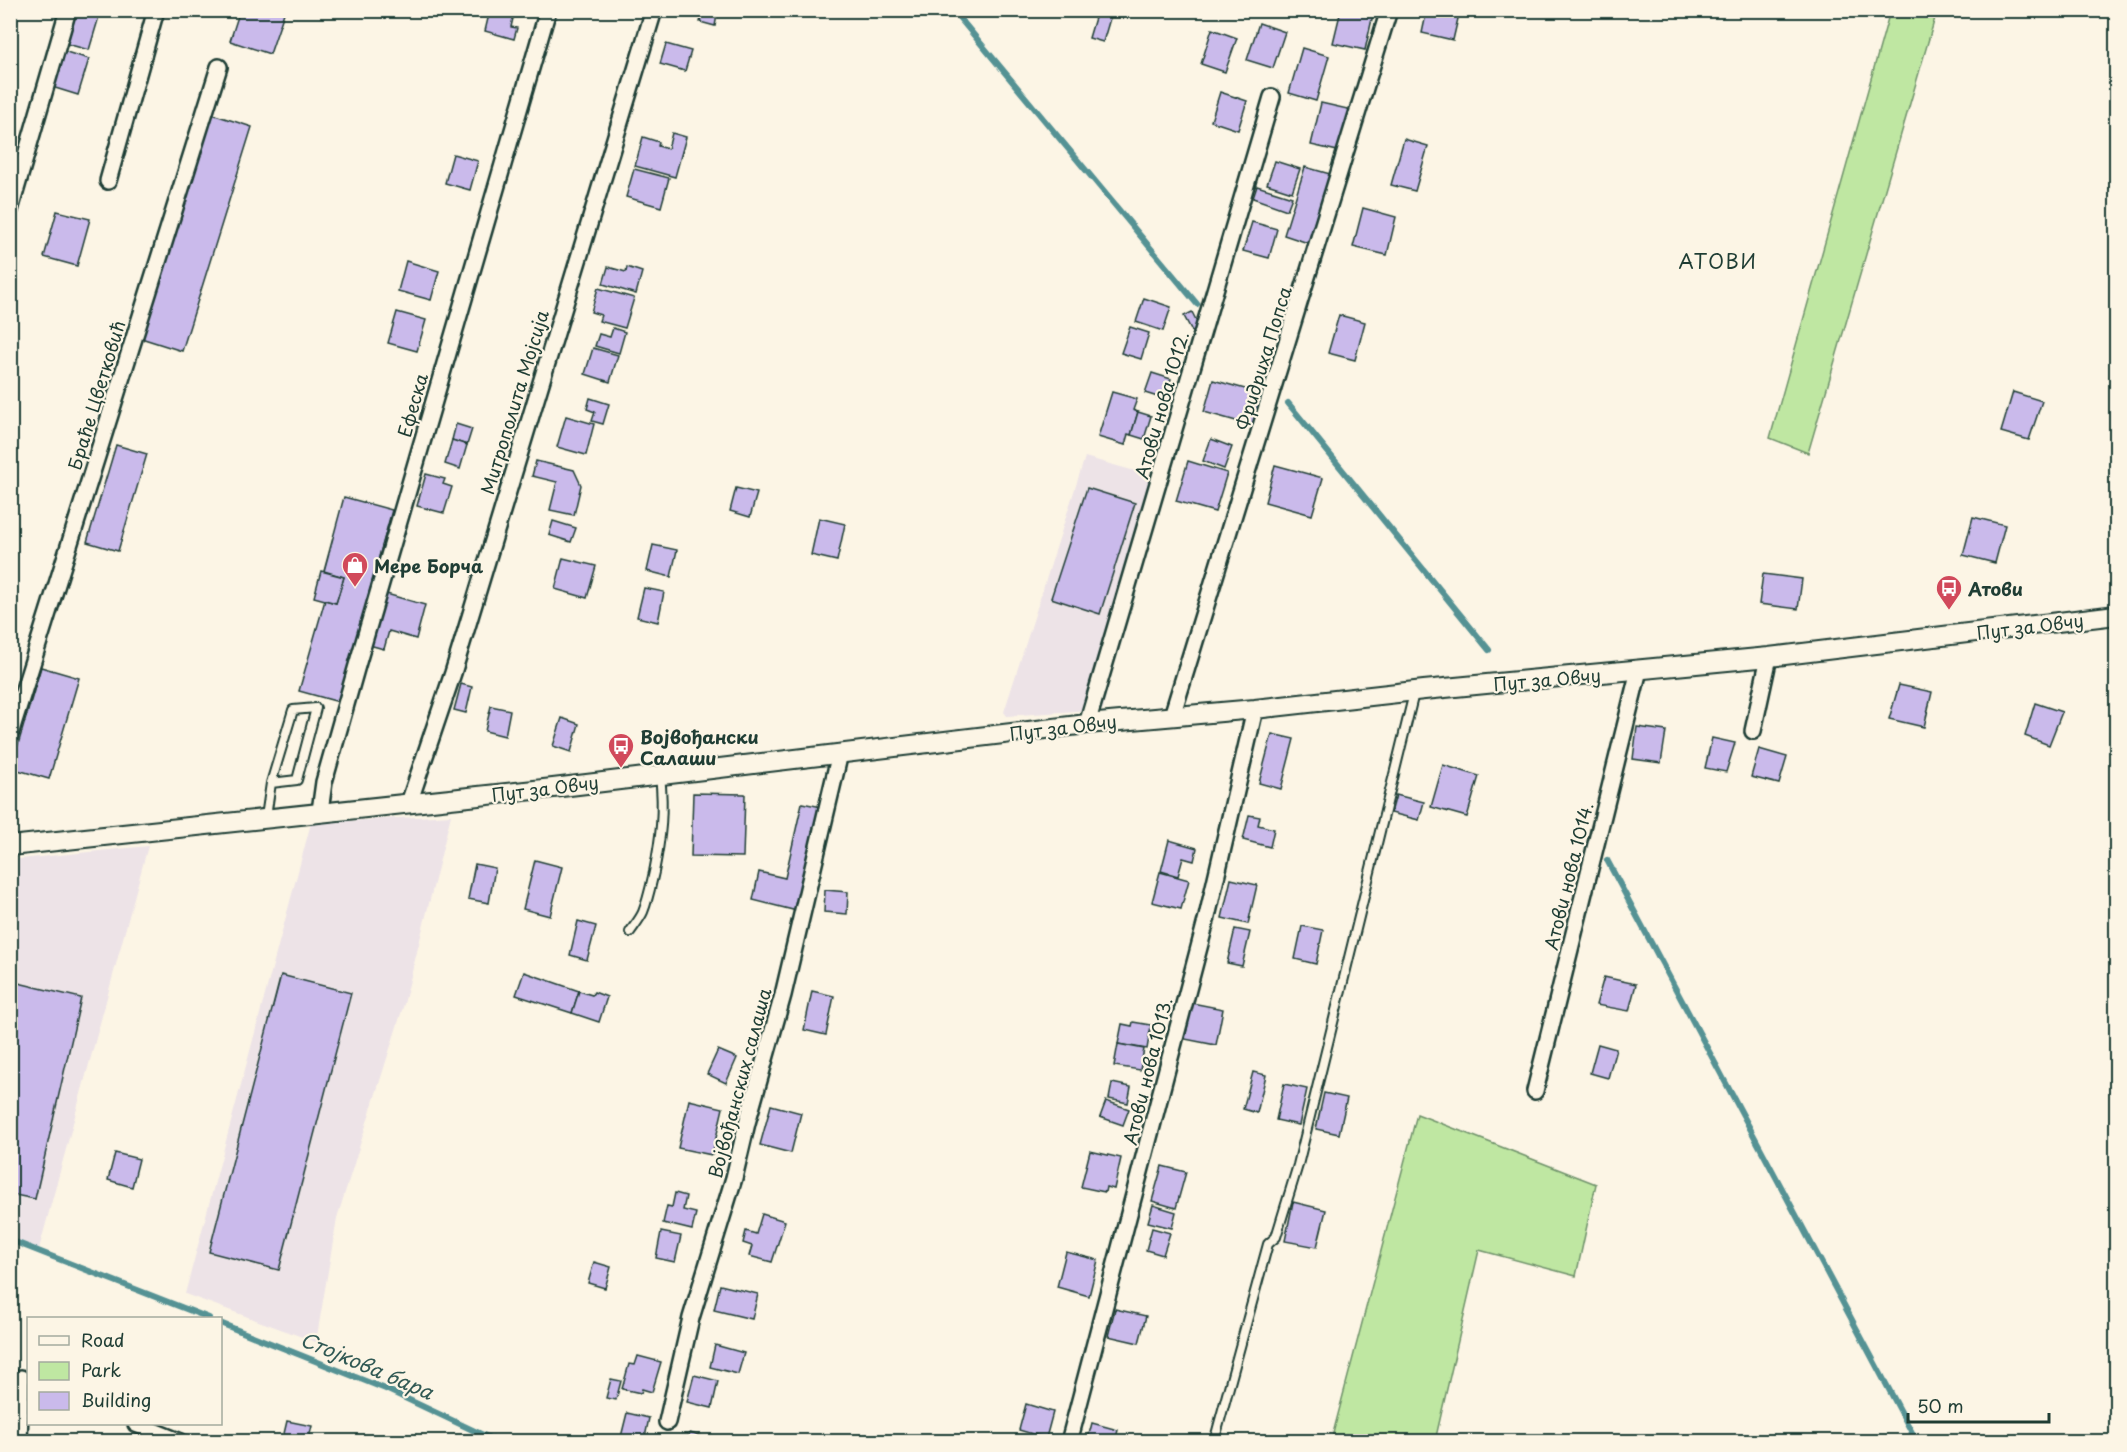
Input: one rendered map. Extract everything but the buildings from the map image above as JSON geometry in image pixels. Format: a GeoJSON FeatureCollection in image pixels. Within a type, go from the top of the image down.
{"type":"FeatureCollection","features":[{"type":"Feature","properties":{"kind":"street"},"geometry":{"type":"LineString","coordinates":[[10,210],[68,10]]}},
{"type":"Feature","properties":{"kind":"street"},"geometry":{"type":"LineString","coordinates":[[108,181],[156,10]]}},
{"type":"Feature","properties":{"kind":"street","name":"Ефеска"},"geometry":{"type":"LineString","coordinates":[[320,811],[324,782],[356,669],[548,10]]}},
{"type":"Feature","properties":{"kind":"street","name":"Митрополита Мојсија"},"geometry":{"type":"LineString","coordinates":[[410,803],[453,674],[654,10]]}},
{"type":"Feature","properties":{"kind":"street","name":"Фридриха Попса"},"geometry":{"type":"LineString","coordinates":[[1172,716],[1389,10]]}},
{"type":"Feature","properties":{"kind":"street","name":"Браће Цветковић"},"geometry":{"type":"LineString","coordinates":[[10,734],[219,67]]}},
{"type":"Feature","properties":{"kind":"street","name":"Атови нова 1012."},"geometry":{"type":"LineString","coordinates":[[1087,724],[1272,97]]}},
{"type":"Feature","properties":{"kind":"street","name":"Пут за Овчу"},"geometry":{"type":"LineString","coordinates":[[10,846],[320,811],[553,788],[660,773],[1087,724],[1769,657],[2116,615]]}},
{"type":"Feature","properties":{"kind":"street"},"geometry":{"type":"LineString","coordinates":[[1753,731],[1769,657]]}},
{"type":"Feature","properties":{"kind":"street","name":"Атови нова 1014."},"geometry":{"type":"LineString","coordinates":[[1535,1091],[1639,670]]}},
{"type":"Feature","properties":{"kind":"street","name":"Атови нова 1013."},"geometry":{"type":"LineString","coordinates":[[1069,1442],[1207,917],[1255,709]]}},
{"type":"Feature","properties":{"kind":"street","name":"Војвођанских салаша"},"geometry":{"type":"LineString","coordinates":[[667,1422],[692,1318],[734,1178],[783,995],[840,753]]}},
{"type":"Feature","properties":{"kind":"street"},"geometry":{"type":"LineString","coordinates":[[19,1442],[20,1377]]}},
{"type":"Feature","properties":{"kind":"street"},"geometry":{"type":"LineString","coordinates":[[138,1425],[181,1442]]}},
{"type":"Feature","properties":{"kind":"lane"},"geometry":{"type":"LineString","coordinates":[[1214,1442],[1268,1244],[1276,1237],[1298,1165],[1415,692]]}},
{"type":"Feature","properties":{"kind":"lane"},"geometry":{"type":"LineString","coordinates":[[266,817],[271,783],[293,710],[316,708],[297,780],[271,783]]}},
{"type":"Feature","properties":{"kind":"lane"},"geometry":{"type":"LineString","coordinates":[[630,932],[642,914],[650,892],[660,843],[663,801],[660,773]]}},
{"type":"Feature","properties":{"kind":"shaded area"},"geometry":{"type":"Polygon","coordinates":[[[1085,457],[1153,476],[1103,709],[1007,716],[1004,712],[1085,457]]]}},
{"type":"Feature","properties":{"kind":"shaded area"},"geometry":{"type":"Polygon","coordinates":[[[451,815],[404,1004],[337,1218],[316,1342],[185,1294],[311,823],[451,815]]]}},
{"type":"Feature","properties":{"kind":"shaded area"},"geometry":{"type":"Polygon","coordinates":[[[148,846],[39,1249],[11,1238],[10,860],[148,846]]]}},
{"type":"Feature","properties":{"kind":"green space"},"geometry":{"type":"Polygon","coordinates":[[[1890,11],[1937,11],[1808,453],[1770,438],[1890,11]]]}},
{"type":"Feature","properties":{"kind":"green space"},"geometry":{"type":"Polygon","coordinates":[[[1417,1114],[1596,1184],[1576,1276],[1479,1250],[1435,1441],[1331,1441],[1417,1114]]]}},
{"type":"Feature","properties":{"kind":"waterway"},"geometry":{"type":"LineString","coordinates":[[953,10],[1197,304]]}},
{"type":"Feature","properties":{"kind":"waterway"},"geometry":{"type":"LineString","coordinates":[[1288,403],[1489,650]]}},
{"type":"Feature","properties":{"kind":"waterway"},"geometry":{"type":"LineString","coordinates":[[1607,860],[1917,1442]]}},
{"type":"Feature","properties":{"kind":"waterway","name":"Стојкова бара"},"geometry":{"type":"LineString","coordinates":[[10,1240],[206,1317]]}},
{"type":"Feature","properties":{"kind":"waterway","name":"Стојкова бара"},"geometry":{"type":"LineString","coordinates":[[222,1324],[388,1390],[498,1442]]}},
{"type":"Feature","properties":{"kind":"place","name":"Мере Борча"},"geometry":{"type":"Point","coordinates":[355,588]}},
{"type":"Feature","properties":{"kind":"place","name":"Атови"},"geometry":{"type":"Point","coordinates":[1949,611]}},
{"type":"Feature","properties":{"kind":"place","name":"Војвођански Салаши"},"geometry":{"type":"Point","coordinates":[621,769]}},
{"type":"Feature","properties":{"kind":"district","name":"АТОВИ"},"geometry":{"type":"Point","coordinates":[1718,261]}}]}
